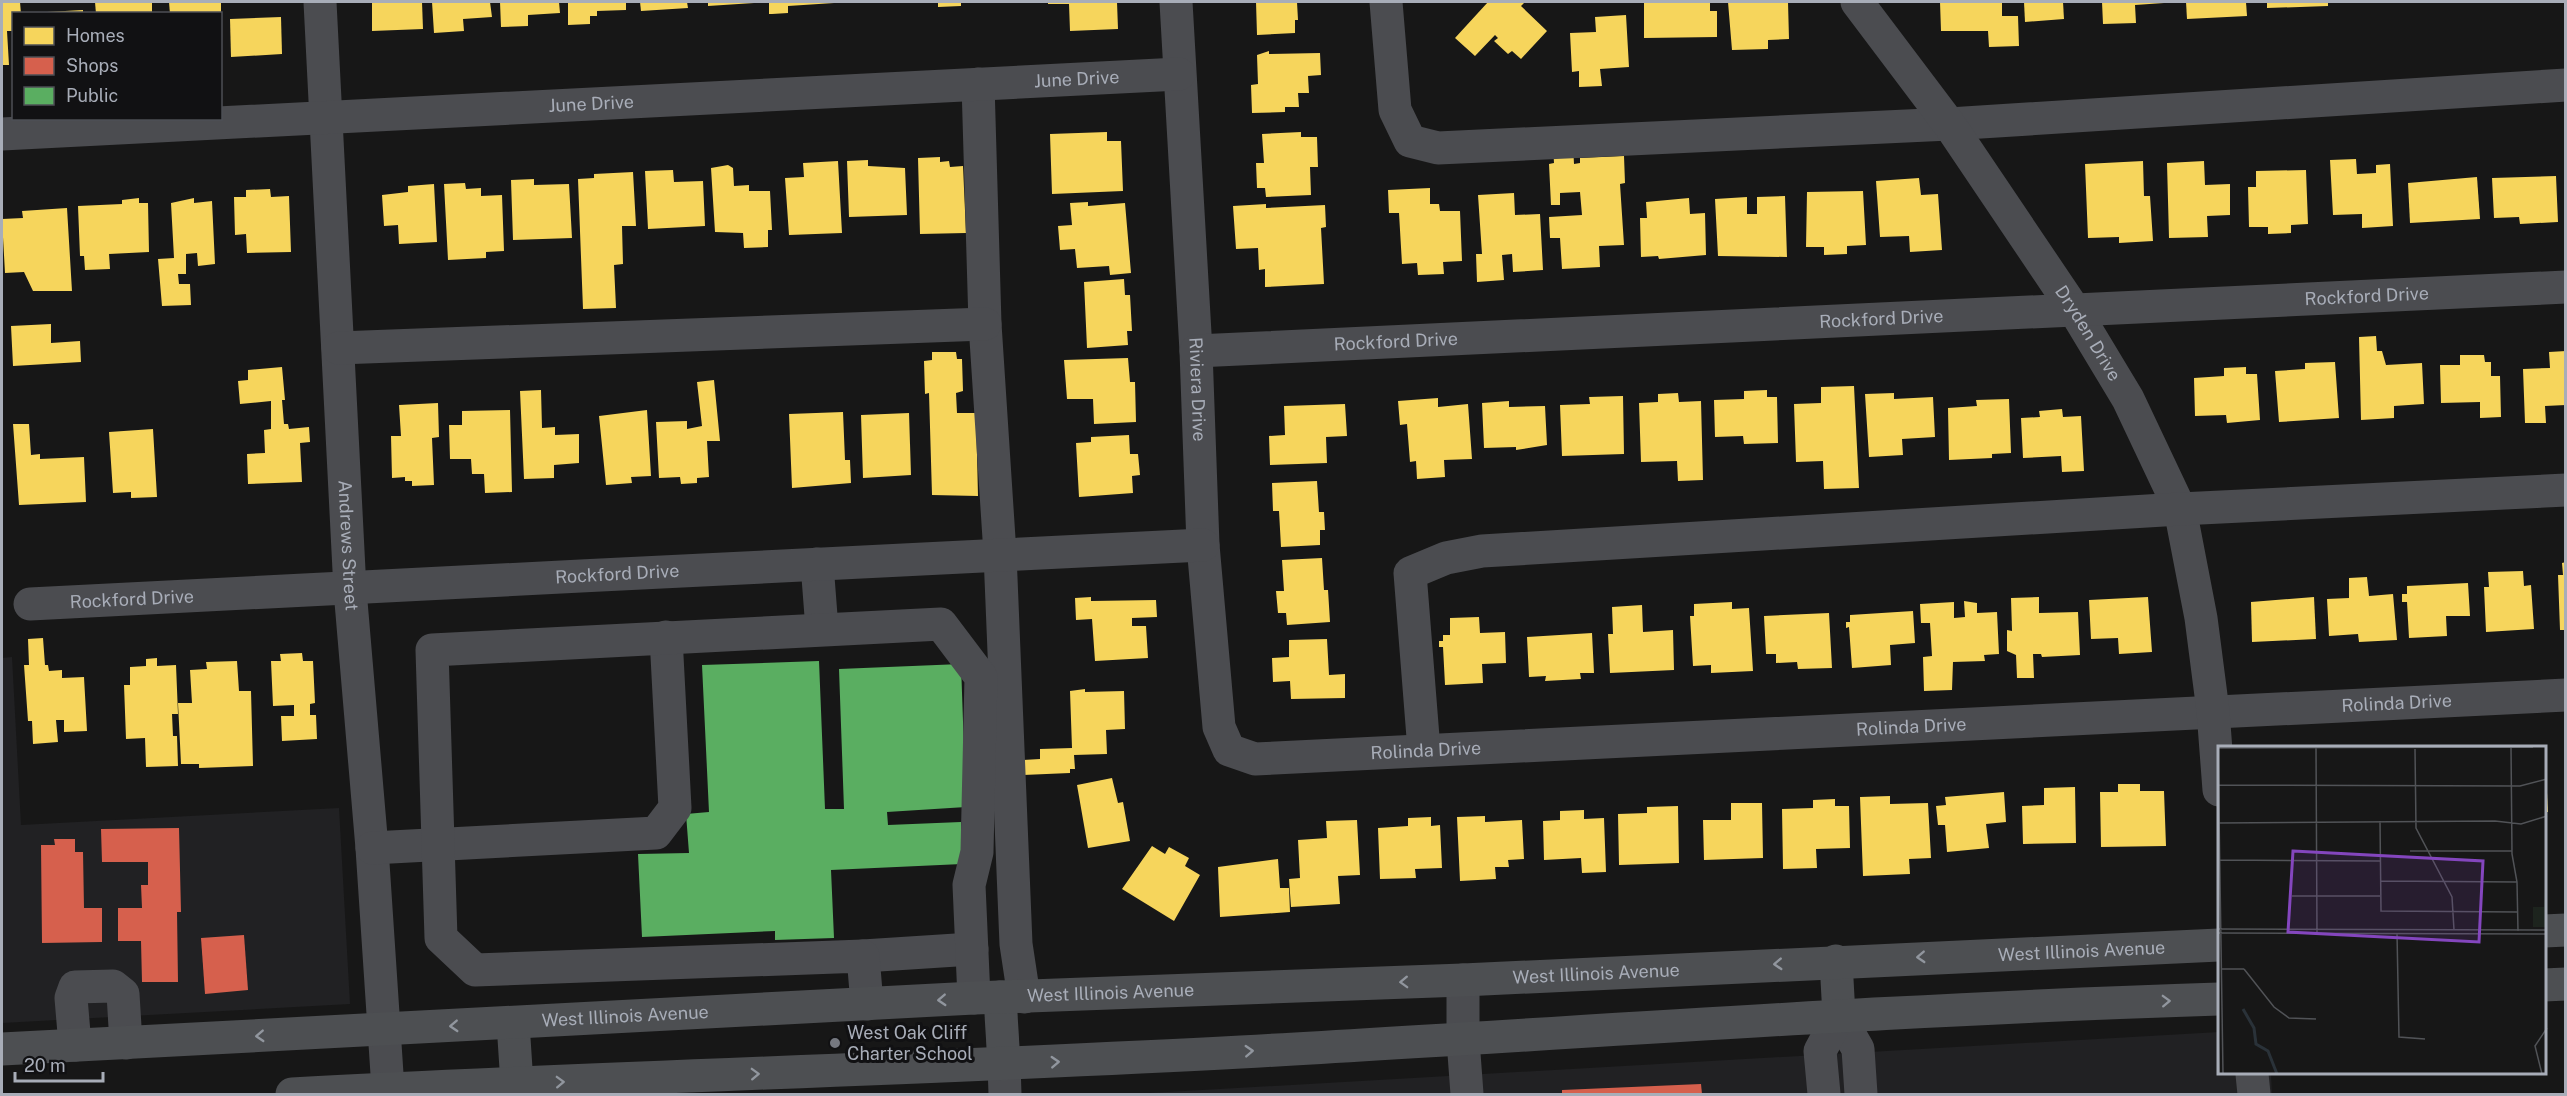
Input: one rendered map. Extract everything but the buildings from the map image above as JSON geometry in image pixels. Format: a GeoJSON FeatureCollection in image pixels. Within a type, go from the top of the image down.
{"type":"FeatureCollection","features":[{"type":"Feature","properties":{"kind":"main road"},"geometry":{"type":"LineString","coordinates":[[2546,931],[2565,930]]}},
{"type":"Feature","properties":{"kind":"main road","name":"West Illinois Avenue"},"geometry":{"type":"LineString","coordinates":[[2,1049],[999,997],[1463,980],[2218,945]]}},
{"type":"Feature","properties":{"kind":"main road"},"geometry":{"type":"LineString","coordinates":[[1836,961],[1839,1016]]}},
{"type":"Feature","properties":{"kind":"main road"},"geometry":{"type":"LineString","coordinates":[[2546,985],[2565,984]]}},
{"type":"Feature","properties":{"kind":"main road"},"geometry":{"type":"LineString","coordinates":[[999,997],[1005,1079]]}},
{"type":"Feature","properties":{"kind":"main road"},"geometry":{"type":"LineString","coordinates":[[292,1095],[388,1089],[517,1089],[1005,1079],[1463,1040],[1839,1016],[2218,999]]}},
{"type":"Feature","properties":{"kind":"main road"},"geometry":{"type":"LineString","coordinates":[[513,1023],[517,1089]]}},
{"type":"Feature","properties":{"kind":"street","name":"Andrews Street"},"geometry":{"type":"LineString","coordinates":[[320,2],[350,590],[372,848],[388,1089]]}},
{"type":"Feature","properties":{"kind":"street","name":"Riviera Drive"},"geometry":{"type":"LineString","coordinates":[[1176,2],[1196,351],[1203,545],[1219,727],[1229,750],[1255,759]]}},
{"type":"Feature","properties":{"kind":"street"},"geometry":{"type":"LineString","coordinates":[[1386,2],[1395,110],[1410,141],[1438,148],[1949,124],[2565,85]]}},
{"type":"Feature","properties":{"kind":"street","name":"Dryden Drive"},"geometry":{"type":"LineString","coordinates":[[1857,2],[1949,124],[2075,311],[2128,399],[2180,510],[2201,618],[2213,711]]}},
{"type":"Feature","properties":{"kind":"street","name":"June Drive"},"geometry":{"type":"LineString","coordinates":[[2,134],[1179,74]]}},
{"type":"Feature","properties":{"kind":"street"},"geometry":{"type":"LineString","coordinates":[[978,84],[985,324],[1000,554],[1016,944],[999,997]]}},
{"type":"Feature","properties":{"kind":"street","name":"Rockford Drive"},"geometry":{"type":"LineString","coordinates":[[1196,351],[2565,287]]}},
{"type":"Feature","properties":{"kind":"street"},"geometry":{"type":"LineString","coordinates":[[338,348],[985,324]]}},
{"type":"Feature","properties":{"kind":"street"},"geometry":{"type":"LineString","coordinates":[[1424,750],[1410,573],[1446,558],[1482,552],[2180,510],[2565,490]]}},
{"type":"Feature","properties":{"kind":"street","name":"Rockford Drive"},"geometry":{"type":"LineString","coordinates":[[30,604],[350,590],[1203,545]]}},
{"type":"Feature","properties":{"kind":"street"},"geometry":{"type":"LineString","coordinates":[[817,564],[822,629]]}},
{"type":"Feature","properties":{"kind":"street"},"geometry":{"type":"LineString","coordinates":[[972,949],[863,956],[475,970],[441,938],[432,650],[941,624],[981,677],[977,852],[969,885],[972,949],[999,997]]}},
{"type":"Feature","properties":{"kind":"street"},"geometry":{"type":"LineString","coordinates":[[372,848],[656,833],[675,808],[666,637]]}},
{"type":"Feature","properties":{"kind":"street","name":"Rolinda Drive"},"geometry":{"type":"LineString","coordinates":[[1255,759],[2565,695]]}},
{"type":"Feature","properties":{"kind":"street"},"geometry":{"type":"LineString","coordinates":[[2213,711],[2218,777]]}},
{"type":"Feature","properties":{"kind":"street"},"geometry":{"type":"LineString","coordinates":[[863,956],[867,1004]]}},
{"type":"Feature","properties":{"kind":"street"},"geometry":{"type":"LineString","coordinates":[[1463,980],[1463,1040],[1467,1095]]}},
{"type":"Feature","properties":{"kind":"street"},"geometry":{"type":"LineString","coordinates":[[75,1045],[71,998],[75,987],[113,986],[123,994],[126,1043]]}},
{"type":"Feature","properties":{"kind":"street"},"geometry":{"type":"LineString","coordinates":[[1824,1095],[1820,1051],[1839,1016]]}},
{"type":"Feature","properties":{"kind":"street"},"geometry":{"type":"LineString","coordinates":[[1839,1016],[1858,1049],[1861,1095]]}},
{"type":"Feature","properties":{"kind":"street"},"geometry":{"type":"LineString","coordinates":[[2252,1075],[2254,1095]]}},
{"type":"Feature","properties":{"kind":"shaded area"},"geometry":{"type":"Polygon","coordinates":[[[12,657],[21,825],[339,808],[350,1004],[2,1023],[2,658],[12,657]]]}},
{"type":"Feature","properties":{"kind":"shaded area"},"geometry":{"type":"Polygon","coordinates":[[[2218,1032],[2218,1075],[2271,1075],[2272,1094],[1132,1094],[2218,1032]]]}},
{"type":"Feature","properties":{"kind":"place","name":"West Oak Cliff Charter School"},"geometry":{"type":"Point","coordinates":[835,1043]}}]}
